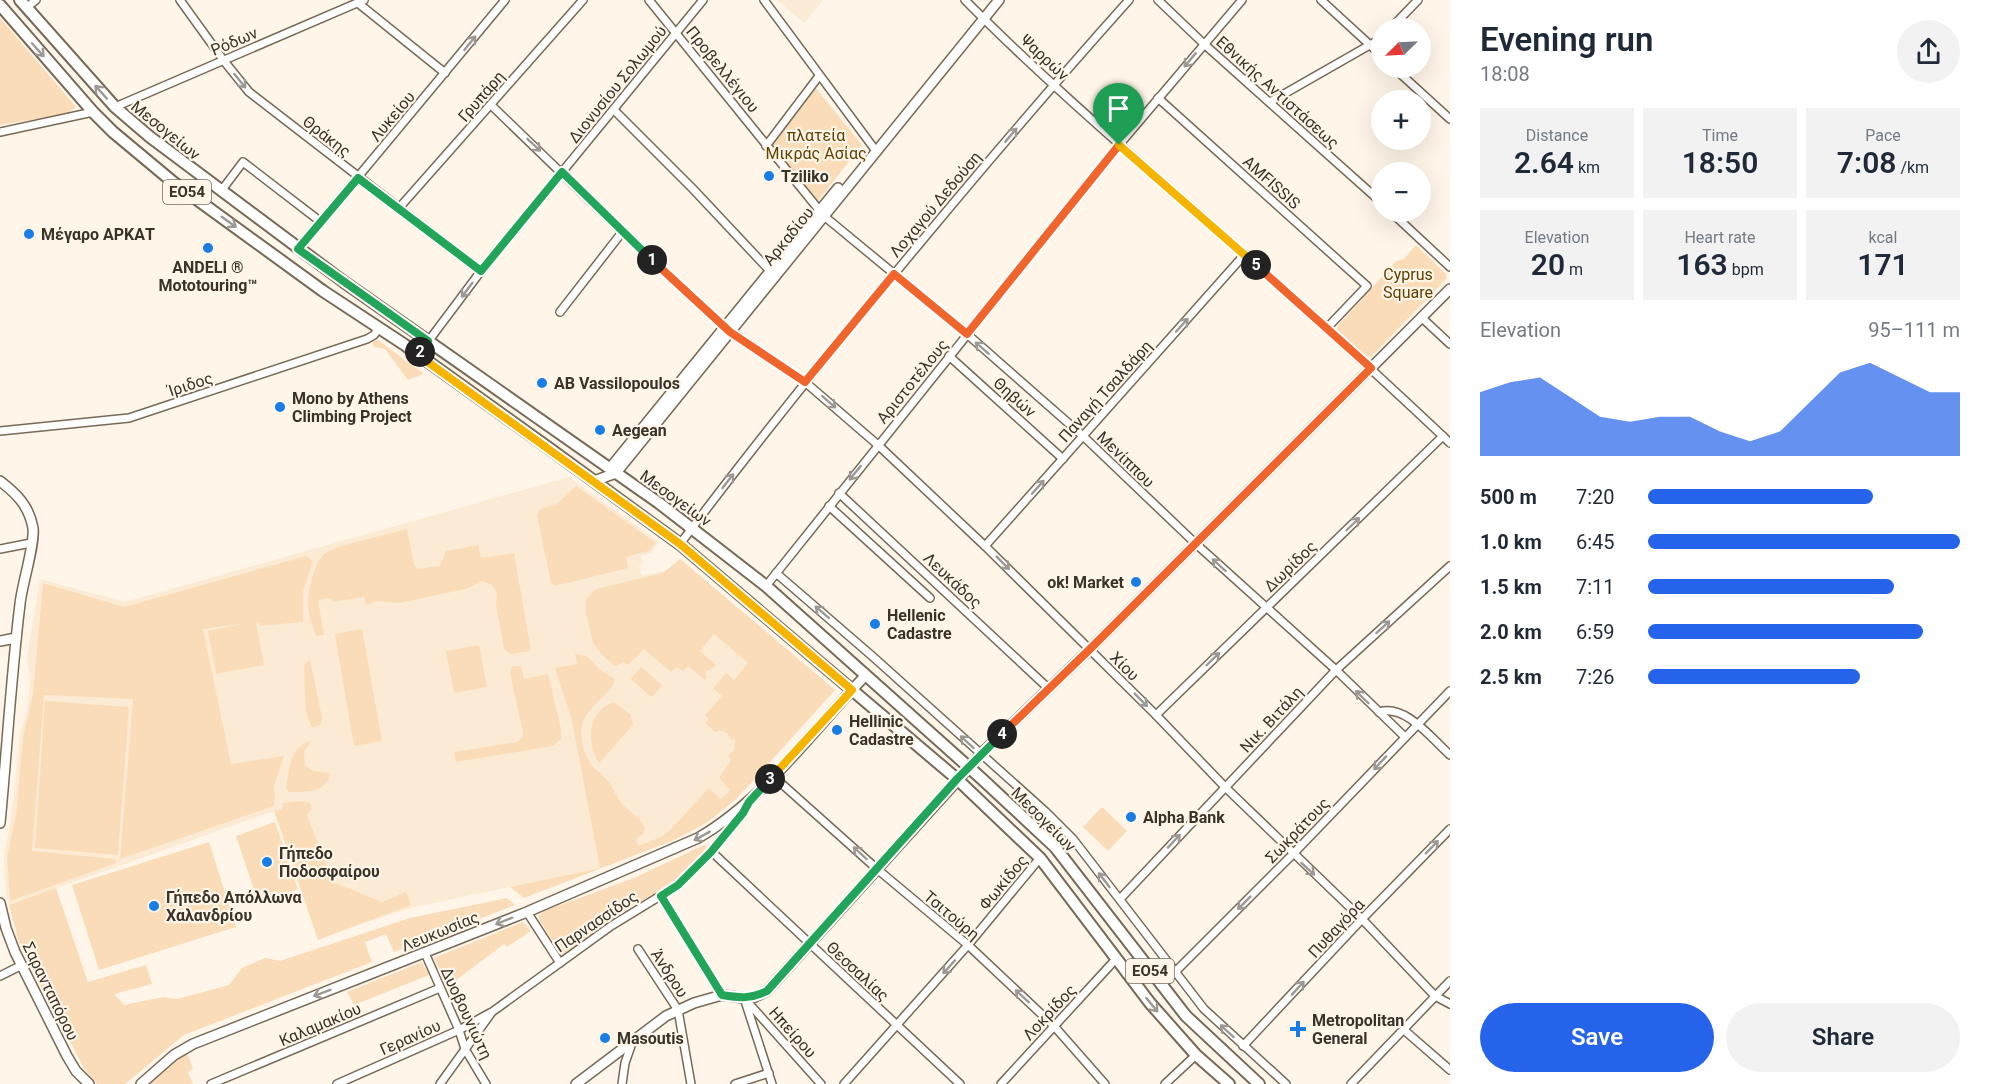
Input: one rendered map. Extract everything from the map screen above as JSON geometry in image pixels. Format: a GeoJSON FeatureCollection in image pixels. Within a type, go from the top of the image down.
{"type":"FeatureCollection","features":[{"type":"Feature","properties":{"kind":"main road","name":"Μεσογείων"},"geometry":{"type":"LineString","coordinates":[[24,4],[115,107],[150,137],[298,249],[692,527],[766,586],[1055,847],[1186,1016],[1259,1084]]}},
{"type":"Feature","properties":{"kind":"main road","name":"Μεσογείων"},"geometry":{"type":"LineString","coordinates":[[0,5],[93,112],[113,132],[173,182],[680,544],[957,779],[1040,858],[1150,1003],[1196,1054],[1229,1084]]}},
{"type":"Feature","properties":{"kind":"street"},"geometry":{"type":"LineString","coordinates":[[24,4],[36,0]]}},
{"type":"Feature","properties":{"kind":"street","name":"Θράκης"},"geometry":{"type":"LineString","coordinates":[[180,0],[249,92],[481,271]]}},
{"type":"Feature","properties":{"kind":"street"},"geometry":{"type":"LineString","coordinates":[[340,0],[345,8]]}},
{"type":"Feature","properties":{"kind":"street","name":"Λυκείου"},"geometry":{"type":"LineString","coordinates":[[298,249],[505,0]]}},
{"type":"Feature","properties":{"kind":"street","name":"Γρυπάρη"},"geometry":{"type":"LineString","coordinates":[[399,208],[583,0]]}},
{"type":"Feature","properties":{"kind":"street","name":"Προβελλέγιου"},"geometry":{"type":"LineString","coordinates":[[649,0],[822,213]]}},
{"type":"Feature","properties":{"kind":"street","name":"Διονυσίου Σολωμού"},"geometry":{"type":"LineString","coordinates":[[418,355],[481,271],[703,0]]}},
{"type":"Feature","properties":{"kind":"street"},"geometry":{"type":"LineString","coordinates":[[764,0],[875,149]]}},
{"type":"Feature","properties":{"kind":"street","name":"Ψαρρών"},"geometry":{"type":"LineString","coordinates":[[965,0],[1119,145],[1245,254],[1326,330],[1371,368]]}},
{"type":"Feature","properties":{"kind":"street","name":"Αρκαδίου"},"geometry":{"type":"LineString","coordinates":[[982,16],[991,0]]}},
{"type":"Feature","properties":{"kind":"street","name":"Αρκαδίου"},"geometry":{"type":"LineString","coordinates":[[613,470],[982,16],[999,0]]}},
{"type":"Feature","properties":{"kind":"street","name":"Λοχαγού Δεδούση"},"geometry":{"type":"LineString","coordinates":[[680,544],[805,382],[894,274],[1054,84],[1129,0]]}},
{"type":"Feature","properties":{"kind":"street","name":"Εθνικής Αντιστάσεως"},"geometry":{"type":"LineString","coordinates":[[1158,0],[1204,44],[1371,192]]}},
{"type":"Feature","properties":{"kind":"street","name":"Αριστοτέλους"},"geometry":{"type":"LineString","coordinates":[[766,586],[1119,145],[1242,0]]}},
{"type":"Feature","properties":{"kind":"street"},"geometry":{"type":"LineString","coordinates":[[1270,102],[1371,46],[1321,0]]}},
{"type":"Feature","properties":{"kind":"street"},"geometry":{"type":"LineString","coordinates":[[1401,18],[1418,0]]}},
{"type":"Feature","properties":{"kind":"street"},"geometry":{"type":"LineString","coordinates":[[361,1],[445,73]]}},
{"type":"Feature","properties":{"kind":"street","name":"Ρόδων"},"geometry":{"type":"LineString","coordinates":[[115,107],[361,1]]}},
{"type":"Feature","properties":{"kind":"street"},"geometry":{"type":"LineString","coordinates":[[766,146],[819,76]]}},
{"type":"Feature","properties":{"kind":"street"},"geometry":{"type":"LineString","coordinates":[[1405,78],[1450,119]]}},
{"type":"Feature","properties":{"kind":"street","name":"AMFISSIS"},"geometry":{"type":"LineString","coordinates":[[1158,98],[1367,285],[1326,330]]}},
{"type":"Feature","properties":{"kind":"street","name":"Χίου"},"geometry":{"type":"LineString","coordinates":[[491,105],[727,329],[805,382],[878,445],[986,546],[1225,787],[1362,919],[1435,996],[1450,1004]]}},
{"type":"Feature","properties":{"kind":"street"},"geometry":{"type":"LineString","coordinates":[[614,110],[771,272]]}},
{"type":"Feature","properties":{"kind":"street"},"geometry":{"type":"LineString","coordinates":[[0,132],[93,112]]}},
{"type":"Feature","properties":{"kind":"street"},"geometry":{"type":"LineString","coordinates":[[221,191],[243,162],[321,222]]}},
{"type":"Feature","properties":{"kind":"street","name":"Αρκαδίου"},"geometry":{"type":"LineString","coordinates":[[727,329],[771,272],[822,213]]}},
{"type":"Feature","properties":{"kind":"street","name":"Μενίππου"},"geometry":{"type":"LineString","coordinates":[[822,213],[967,334],[1083,436],[1195,543],[1336,670],[1405,737]]}},
{"type":"Feature","properties":{"kind":"street"},"geometry":{"type":"LineString","coordinates":[[1402,222],[1450,267]]}},
{"type":"Feature","properties":{"kind":"street"},"geometry":{"type":"LineString","coordinates":[[560,312],[622,231]]}},
{"type":"Feature","properties":{"kind":"street","name":"Παναγή Τσαλδάρη"},"geometry":{"type":"LineString","coordinates":[[986,546],[1245,254]]}},
{"type":"Feature","properties":{"kind":"street"},"geometry":{"type":"LineString","coordinates":[[576,1084],[666,1016],[678,1010],[722,995],[744,998],[755,997],[767,991],[957,779],[1450,289]]}},
{"type":"Feature","properties":{"kind":"street"},"geometry":{"type":"LineString","coordinates":[[1421,317],[1450,344]]}},
{"type":"Feature","properties":{"kind":"street","name":"Ίριδος"},"geometry":{"type":"LineString","coordinates":[[0,431],[129,418],[367,339],[379,328]]}},
{"type":"Feature","properties":{"kind":"street","name":"Θηβών"},"geometry":{"type":"LineString","coordinates":[[949,356],[1063,459]]}},
{"type":"Feature","properties":{"kind":"street"},"geometry":{"type":"LineString","coordinates":[[1371,368],[1450,443]]}},
{"type":"Feature","properties":{"kind":"street","name":"Δωρίδος"},"geometry":{"type":"LineString","coordinates":[[1156,715],[1443,436]]}},
{"type":"Feature","properties":{"kind":"street"},"geometry":{"type":"LineString","coordinates":[[594,481],[613,470]]}},
{"type":"Feature","properties":{"kind":"street"},"geometry":{"type":"LineString","coordinates":[[0,481],[19,496],[28,511],[33,529],[16,638],[0,821]]}},
{"type":"Feature","properties":{"kind":"street","name":"Λευκάδος"},"geometry":{"type":"LineString","coordinates":[[839,493],[1048,688]]}},
{"type":"Feature","properties":{"kind":"street"},"geometry":{"type":"LineString","coordinates":[[829,506],[930,598]]}},
{"type":"Feature","properties":{"kind":"street"},"geometry":{"type":"LineString","coordinates":[[0,549],[31,543]]}},
{"type":"Feature","properties":{"kind":"street","name":"Νικ. Βιτάλη"},"geometry":{"type":"LineString","coordinates":[[1120,899],[1336,670],[1450,566]]}},
{"type":"Feature","properties":{"kind":"street","name":"Μεσογείων"},"geometry":{"type":"LineString","coordinates":[[776,573],[871,655],[1073,839],[1204,1009],[1286,1084]]}},
{"type":"Feature","properties":{"kind":"street"},"geometry":{"type":"LineString","coordinates":[[0,641],[16,638]]}},
{"type":"Feature","properties":{"kind":"street","name":"Παρνασσίδος"},"geometry":{"type":"LineString","coordinates":[[440,1084],[492,1012],[610,926],[678,885],[711,852],[743,813],[749,802],[866,675]]}},
{"type":"Feature","properties":{"kind":"street","name":"Σωκράτους"},"geometry":{"type":"LineString","coordinates":[[1161,986],[1293,854],[1450,691]]}},
{"type":"Feature","properties":{"kind":"street"},"geometry":{"type":"LineString","coordinates":[[1378,712],[1406,714],[1450,755]]}},
{"type":"Feature","properties":{"kind":"street","name":"Τσιτούρη"},"geometry":{"type":"LineString","coordinates":[[773,776],[877,869],[968,945],[1054,1026],[1105,1084]]}},
{"type":"Feature","properties":{"kind":"street","name":"Λευκωσίας"},"geometry":{"type":"LineString","coordinates":[[141,1084],[174,1055],[193,1044],[526,912],[698,838],[718,827],[749,802]]}},
{"type":"Feature","properties":{"kind":"street","name":"Πυθαγόρα"},"geometry":{"type":"LineString","coordinates":[[1243,1046],[1450,829]]}},
{"type":"Feature","properties":{"kind":"street","name":"Θεσσαλίας"},"geometry":{"type":"LineString","coordinates":[[711,852],[960,1084]]}},
{"type":"Feature","properties":{"kind":"street","name":"Φωκίδος"},"geometry":{"type":"LineString","coordinates":[[844,1084],[968,945],[1040,858]]}},
{"type":"Feature","properties":{"kind":"street"},"geometry":{"type":"LineString","coordinates":[[661,896],[722,995]]}},
{"type":"Feature","properties":{"kind":"street","name":"Σαρανταπόρου"},"geometry":{"type":"LineString","coordinates":[[0,903],[6,928],[22,965],[67,1056],[76,1071],[89,1084]]}},
{"type":"Feature","properties":{"kind":"street"},"geometry":{"type":"LineString","coordinates":[[526,912],[560,963]]}},
{"type":"Feature","properties":{"kind":"street","name":"Άνδρου"},"geometry":{"type":"LineString","coordinates":[[638,948],[678,1010],[691,1084]]}},
{"type":"Feature","properties":{"kind":"street","name":"Δυοβουνιώτη"},"geometry":{"type":"LineString","coordinates":[[425,953],[465,1049],[486,1084]]}},
{"type":"Feature","properties":{"kind":"street","name":"Λοκρίδος"},"geometry":{"type":"LineString","coordinates":[[1001,1084],[1116,959]]}},
{"type":"Feature","properties":{"kind":"street"},"geometry":{"type":"LineString","coordinates":[[0,976],[22,965]]}},
{"type":"Feature","properties":{"kind":"street"},"geometry":{"type":"LineString","coordinates":[[1351,1084],[1450,981]]}},
{"type":"Feature","properties":{"kind":"street","name":"Καλαμακίου"},"geometry":{"type":"LineString","coordinates":[[211,1084],[440,988]]}},
{"type":"Feature","properties":{"kind":"street"},"geometry":{"type":"LineString","coordinates":[[744,998],[772,1084]]}},
{"type":"Feature","properties":{"kind":"street","name":"Ηπείρου"},"geometry":{"type":"LineString","coordinates":[[744,998],[821,1084]]}},
{"type":"Feature","properties":{"kind":"street","name":"Γερανίου"},"geometry":{"type":"LineString","coordinates":[[337,1084],[459,1030],[492,1012]]}},
{"type":"Feature","properties":{"kind":"street"},"geometry":{"type":"LineString","coordinates":[[1404,1030],[1450,1070]]}},
{"type":"Feature","properties":{"kind":"street"},"geometry":{"type":"LineString","coordinates":[[622,1084],[625,1063],[633,1040]]}},
{"type":"Feature","properties":{"kind":"street"},"geometry":{"type":"LineString","coordinates":[[1165,1084],[1196,1054]]}},
{"type":"Feature","properties":{"kind":"street"},"geometry":{"type":"LineString","coordinates":[[735,1084],[769,1073]]}},
{"type":"Feature","properties":{"kind":"shaded area"},"geometry":{"type":"Polygon","coordinates":[[[777,0],[823,0],[804,23],[777,0]]]}},
{"type":"Feature","properties":{"kind":"shaded area"},"geometry":{"type":"Polygon","coordinates":[[[569,477],[659,542],[651,553],[641,556],[643,565],[639,566],[642,576],[680,567],[684,562],[835,690],[752,783],[720,813],[674,840],[600,868],[415,907],[319,937],[274,811],[9,905],[6,894],[4,856],[12,814],[20,735],[28,708],[30,682],[27,657],[40,579],[125,602],[569,477]]]}},
{"type":"Feature","properties":{"kind":"green space"},"geometry":{"type":"Polygon","coordinates":[[[0,18],[76,107],[67,114],[0,125],[0,18]]]}},
{"type":"Feature","properties":{"kind":"green space","name":"πλατεία Μικράς Ασίας"},"geometry":{"type":"Polygon","coordinates":[[[815,87],[862,145],[817,202],[770,146],[815,87]]]}},
{"type":"Feature","properties":{"kind":"green space","name":"Cyprus Square"},"geometry":{"type":"Polygon","coordinates":[[[1416,245],[1446,274],[1447,278],[1372,356],[1367,357],[1337,331],[1337,327],[1396,261],[1404,259],[1416,245]]]}},
{"type":"Feature","properties":{"kind":"green space"},"geometry":{"type":"Polygon","coordinates":[[[378,340],[424,374],[408,380],[385,349],[374,347],[372,341],[378,340]]]}},
{"type":"Feature","properties":{"kind":"green space"},"geometry":{"type":"Polygon","coordinates":[[[576,486],[656,543],[649,551],[626,557],[628,568],[555,586],[551,583],[537,516],[539,510],[558,503],[576,486]]]}},
{"type":"Feature","properties":{"kind":"green space"},"geometry":{"type":"Polygon","coordinates":[[[407,529],[414,565],[417,569],[440,566],[446,551],[478,545],[481,558],[514,553],[531,651],[510,654],[504,649],[496,605],[497,593],[492,585],[482,581],[466,589],[399,603],[378,601],[366,605],[364,597],[332,602],[331,598],[318,600],[324,635],[316,636],[309,612],[308,596],[315,568],[323,556],[330,550],[341,546],[407,529]]]}},
{"type":"Feature","properties":{"kind":"green space"},"geometry":{"type":"Polygon","coordinates":[[[306,556],[313,561],[303,592],[303,622],[260,626],[259,622],[256,622],[264,665],[216,674],[208,631],[242,624],[203,629],[231,764],[284,756],[274,786],[274,806],[120,859],[133,699],[44,695],[32,851],[115,859],[116,863],[10,901],[7,857],[16,815],[23,737],[33,694],[43,583],[124,607],[306,556]]]}},
{"type":"Feature","properties":{"kind":"green space"},"geometry":{"type":"Polygon","coordinates":[[[680,559],[835,690],[736,799],[706,823],[674,840],[524,898],[510,887],[600,868],[572,721],[555,668],[577,664],[575,654],[589,658],[615,680],[608,692],[584,719],[581,731],[582,743],[591,765],[609,782],[622,803],[644,825],[643,834],[636,839],[638,846],[661,837],[670,830],[709,788],[721,799],[730,790],[719,778],[731,760],[728,755],[734,750],[735,739],[731,740],[722,731],[715,732],[705,723],[709,719],[705,715],[722,696],[713,688],[726,673],[734,680],[748,663],[714,634],[700,651],[716,665],[706,671],[705,680],[688,666],[683,671],[677,667],[671,672],[644,649],[628,665],[624,662],[615,666],[593,643],[586,613],[586,599],[596,589],[663,573],[680,559]]]}},
{"type":"Feature","properties":{"kind":"green space"},"geometry":{"type":"Polygon","coordinates":[[[362,629],[382,741],[354,746],[335,634],[362,629]]]}},
{"type":"Feature","properties":{"kind":"green space"},"geometry":{"type":"Polygon","coordinates":[[[479,645],[487,687],[454,693],[446,651],[479,645]]]}},
{"type":"Feature","properties":{"kind":"green space"},"geometry":{"type":"Polygon","coordinates":[[[310,659],[322,718],[321,724],[313,728],[306,707],[305,689],[304,665],[310,659]]]}},
{"type":"Feature","properties":{"kind":"green space"},"geometry":{"type":"Polygon","coordinates":[[[514,666],[521,666],[524,679],[548,674],[561,729],[561,739],[553,746],[456,762],[454,752],[517,742],[522,738],[523,733],[510,673],[514,666]]]}},
{"type":"Feature","properties":{"kind":"green space"},"geometry":{"type":"Polygon","coordinates":[[[641,667],[662,686],[651,697],[631,678],[641,667]]]}},
{"type":"Feature","properties":{"kind":"green space"},"geometry":{"type":"Polygon","coordinates":[[[45,701],[129,707],[118,855],[35,848],[45,701]]]}},
{"type":"Feature","properties":{"kind":"green space"},"geometry":{"type":"Polygon","coordinates":[[[614,702],[631,715],[633,725],[599,763],[592,746],[592,728],[598,712],[614,702]]]}},
{"type":"Feature","properties":{"kind":"green space"},"geometry":{"type":"Polygon","coordinates":[[[311,740],[304,752],[305,765],[313,770],[330,774],[328,780],[314,790],[289,792],[286,788],[294,754],[298,748],[311,740]]]}},
{"type":"Feature","properties":{"kind":"green space"},"geometry":{"type":"Polygon","coordinates":[[[301,801],[310,803],[312,809],[307,815],[333,882],[382,902],[406,892],[411,905],[318,940],[274,811],[282,809],[283,803],[301,801]]]}},
{"type":"Feature","properties":{"kind":"green space"},"geometry":{"type":"Polygon","coordinates":[[[1102,807],[1127,831],[1108,851],[1083,827],[1102,807]]]}},
{"type":"Feature","properties":{"kind":"green space","name":"Γήπεδο Ποδοσφαίρου"},"geometry":{"type":"Polygon","coordinates":[[[275,822],[298,889],[258,902],[236,836],[275,822]]]}},
{"type":"Feature","properties":{"kind":"green space","name":"Γήπεδο Απόλλωνα Χαλανδρίου"},"geometry":{"type":"Polygon","coordinates":[[[209,842],[236,927],[99,970],[72,885],[209,842]]]}},
{"type":"Feature","properties":{"kind":"green space"},"geometry":{"type":"Polygon","coordinates":[[[704,845],[707,846],[706,851],[669,886],[629,907],[562,956],[539,919],[539,915],[544,911],[634,878],[704,845]]]}},
{"type":"Feature","properties":{"kind":"green space"},"geometry":{"type":"Polygon","coordinates":[[[56,888],[88,982],[146,965],[152,984],[114,994],[124,1005],[163,997],[177,999],[229,985],[242,968],[265,958],[280,961],[410,918],[507,898],[515,905],[394,952],[386,934],[365,942],[372,962],[184,1035],[125,1084],[97,1084],[85,1070],[20,946],[9,905],[56,888]]]}},
{"type":"Feature","properties":{"kind":"green space"},"geometry":{"type":"Polygon","coordinates":[[[523,922],[531,931],[507,947],[504,944],[447,987],[434,958],[523,922]]]}},
{"type":"Feature","properties":{"kind":"green space"},"geometry":{"type":"Polygon","coordinates":[[[422,962],[429,975],[354,1005],[347,992],[422,962]]]}},
{"type":"Feature","properties":{"kind":"green space"},"geometry":{"type":"Polygon","coordinates":[[[187,1053],[193,1068],[188,1073],[193,1084],[149,1084],[179,1056],[187,1053]]]}},
{"type":"Feature","properties":{"kind":"place","name":"Tziliko"},"geometry":{"type":"Point","coordinates":[769,176]}},
{"type":"Feature","properties":{"kind":"place","name":"Μέγαρο ΑΡΚΑΤ"},"geometry":{"type":"Point","coordinates":[29,234]}},
{"type":"Feature","properties":{"kind":"place","name":"ANDELI ® Mototouring™"},"geometry":{"type":"Point","coordinates":[208,248]}},
{"type":"Feature","properties":{"kind":"place","name":"AB Vassilopoulos"},"geometry":{"type":"Point","coordinates":[542,383]}},
{"type":"Feature","properties":{"kind":"place","name":"Mono by Athens Climbing Project"},"geometry":{"type":"Point","coordinates":[280,407]}},
{"type":"Feature","properties":{"kind":"place","name":"Aegean"},"geometry":{"type":"Point","coordinates":[600,430]}},
{"type":"Feature","properties":{"kind":"place","name":"ok! Market"},"geometry":{"type":"Point","coordinates":[1136,582]}},
{"type":"Feature","properties":{"kind":"place","name":"Hellenic Cadastre"},"geometry":{"type":"Point","coordinates":[875,624]}},
{"type":"Feature","properties":{"kind":"place","name":"Hellinic Cadastre"},"geometry":{"type":"Point","coordinates":[837,730]}},
{"type":"Feature","properties":{"kind":"place","name":"Alpha Bank"},"geometry":{"type":"Point","coordinates":[1131,817]}},
{"type":"Feature","properties":{"kind":"place","name":"Γήπεδο Ποδοσφαίρου"},"geometry":{"type":"Point","coordinates":[267,862]}},
{"type":"Feature","properties":{"kind":"place","name":"Γήπεδο Απόλλωνα Χαλανδρίου"},"geometry":{"type":"Point","coordinates":[154,906]}},
{"type":"Feature","properties":{"kind":"place","name":"Metropolitan General"},"geometry":{"type":"Point","coordinates":[1298,1029]}},
{"type":"Feature","properties":{"kind":"place","name":"Masoutis"},"geometry":{"type":"Point","coordinates":[605,1038]}},
{"type":"Feature","properties":{"kind":"route"},"geometry":{"type":"LineString","coordinates":[[1119,145],[1245,254],[1326,330],[1371,368],[1090,649],[985,750],[767,991],[755,997],[744,998],[722,995],[661,896],[678,885],[711,852],[743,813],[749,802],[852,690],[680,544],[418,355],[428,341],[298,249],[358,178],[481,271],[562,172],[640,250],[730,332],[805,382],[894,274],[967,334],[1119,145]]}}]}
